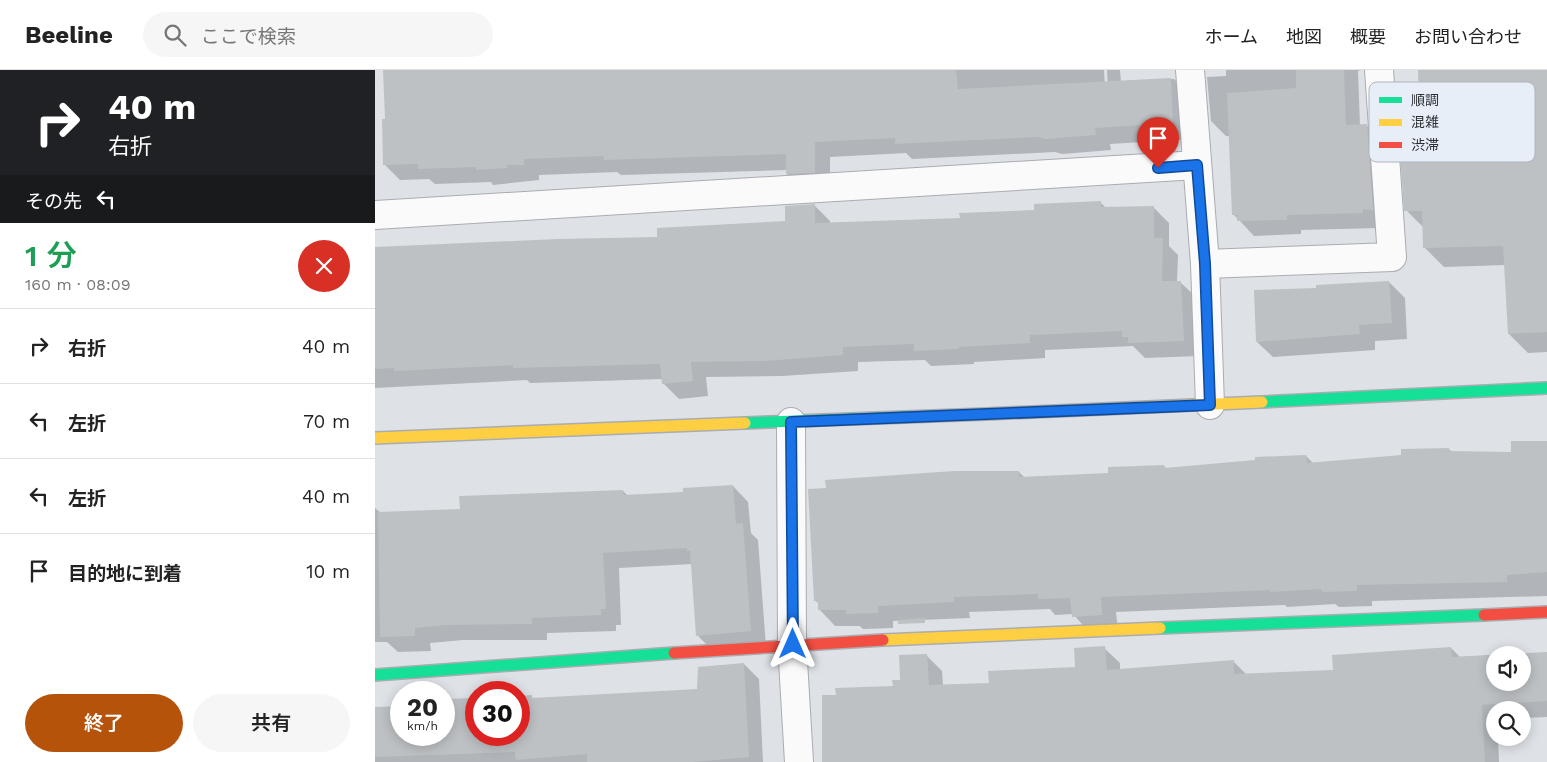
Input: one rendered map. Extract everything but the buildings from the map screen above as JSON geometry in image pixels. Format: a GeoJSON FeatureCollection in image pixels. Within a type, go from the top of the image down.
{"type":"FeatureCollection","features":[{"type":"Feature","properties":{"kind":"street"},"geometry":{"type":"LineString","coordinates":[[1190,70],[1205,264],[1210,405]]}},
{"type":"Feature","properties":{"kind":"street"},"geometry":{"type":"LineString","coordinates":[[1205,264],[1392,258],[1385,162]]}},
{"type":"Feature","properties":{"kind":"street"},"geometry":{"type":"LineString","coordinates":[[375,214],[1197,165]]}},
{"type":"Feature","properties":{"kind":"street"},"geometry":{"type":"LineString","coordinates":[[375,438],[1210,405],[1547,388]]}},
{"type":"Feature","properties":{"kind":"street"},"geometry":{"type":"LineString","coordinates":[[791,422],[793,644],[799,762]]}},
{"type":"Feature","properties":{"kind":"street"},"geometry":{"type":"LineString","coordinates":[[375,675],[793,644],[1547,612]]}},
{"type":"Feature","properties":{"kind":"traffic: fast"},"geometry":{"type":"LineString","coordinates":[[1262,402],[1547,388]]}},
{"type":"Feature","properties":{"kind":"traffic: fast"},"geometry":{"type":"LineString","coordinates":[[745,423],[986,414]]}},
{"type":"Feature","properties":{"kind":"traffic: fast"},"geometry":{"type":"LineString","coordinates":[[1160,628],[1484,615]]}},
{"type":"Feature","properties":{"kind":"traffic: fast"},"geometry":{"type":"LineString","coordinates":[[375,675],[674,653]]}},
{"type":"Feature","properties":{"kind":"traffic: slow"},"geometry":{"type":"LineString","coordinates":[[986,414],[1262,402]]}},
{"type":"Feature","properties":{"kind":"traffic: slow"},"geometry":{"type":"LineString","coordinates":[[375,438],[745,423]]}},
{"type":"Feature","properties":{"kind":"traffic: slow"},"geometry":{"type":"LineString","coordinates":[[883,640],[1160,628]]}},
{"type":"Feature","properties":{"kind":"traffic: jam"},"geometry":{"type":"LineString","coordinates":[[1484,615],[1547,612]]}},
{"type":"Feature","properties":{"kind":"traffic: jam"},"geometry":{"type":"LineString","coordinates":[[674,653],[883,640]]}},
{"type":"Feature","properties":{"kind":"route"},"geometry":{"type":"LineString","coordinates":[[793,644],[791,422],[1210,405],[1205,264],[1197,165],[1158,168]]}}]}
